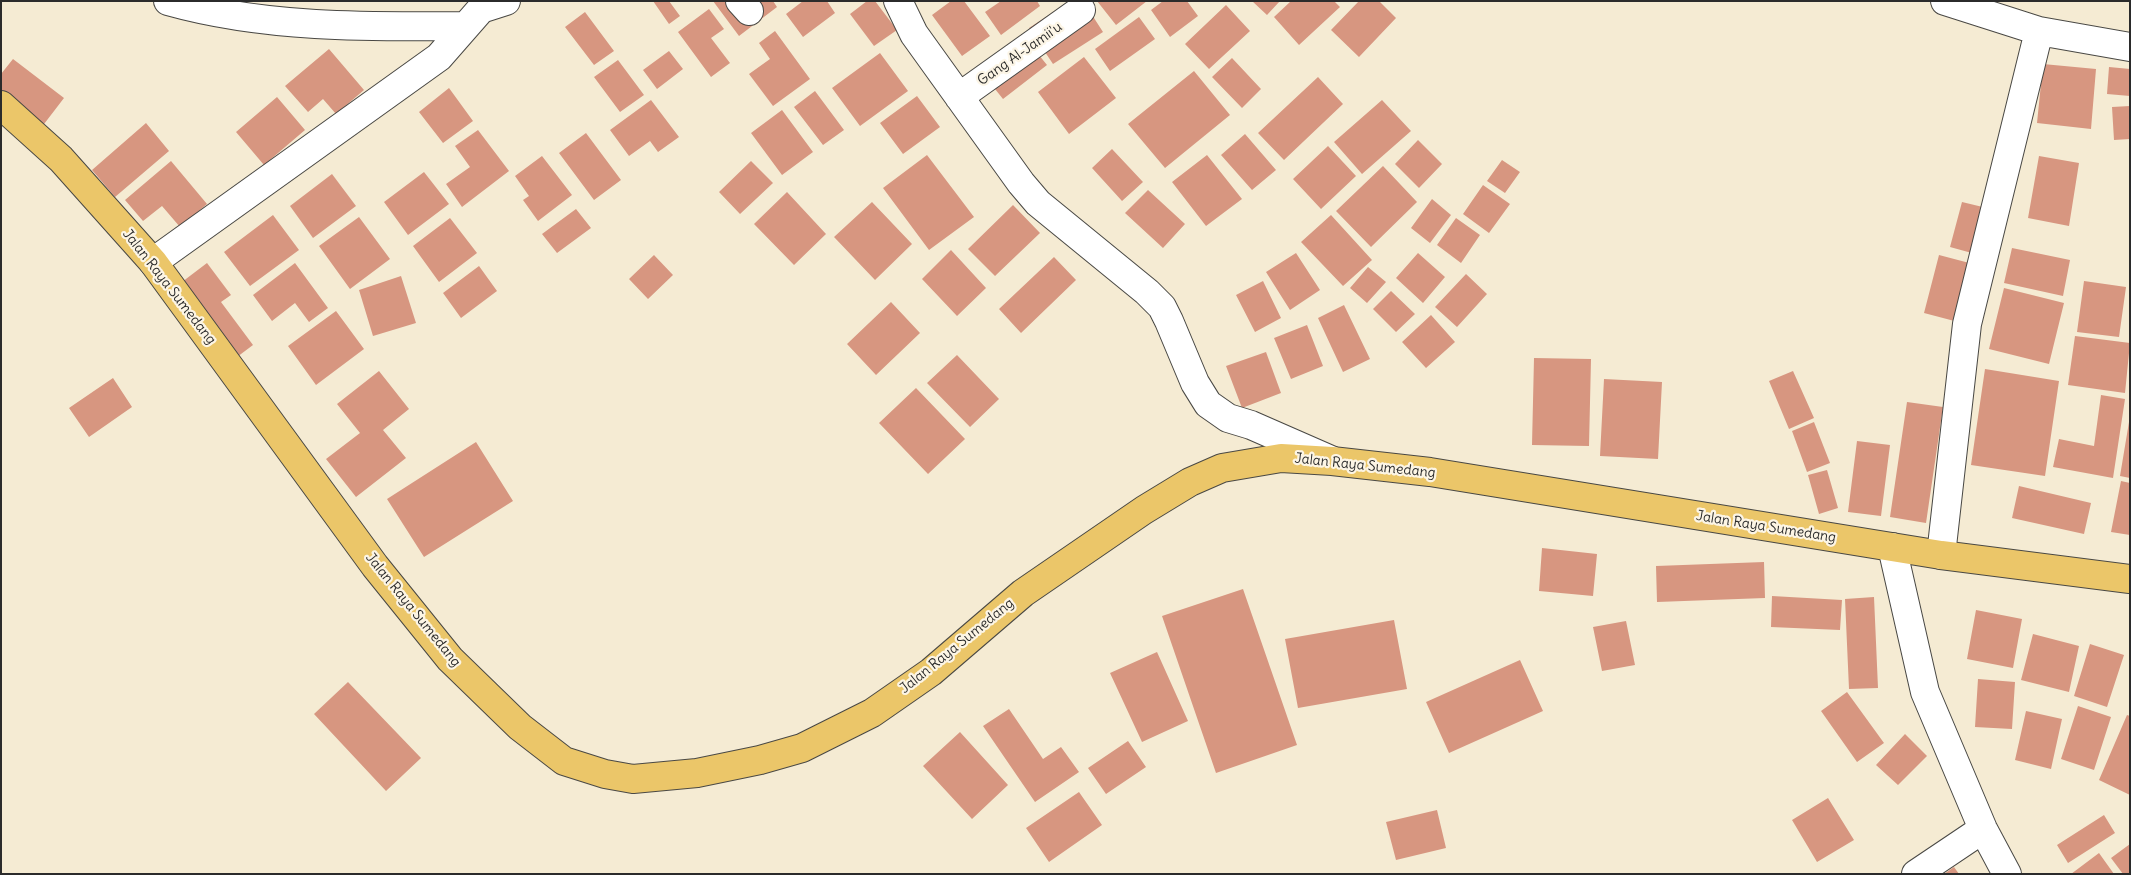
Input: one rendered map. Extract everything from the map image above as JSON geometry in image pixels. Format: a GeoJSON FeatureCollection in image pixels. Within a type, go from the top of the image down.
{"type":"FeatureCollection","features":[{"type":"Feature","properties":{"kind":"highway","name":"Jalan Raya Sumedang"},"geometry":{"type":"LineString","coordinates":[[1,105],[61,159],[153,262],[375,566],[450,659],[520,727],[564,761],[605,774],[633,779],[697,773],[760,760],[802,748],[872,713],[931,672],[1023,593],[1120,525],[1190,482],[1222,468],[1281,458],[1332,461],[1430,472],[1941,555],[2130,578]]}},
{"type":"Feature","properties":{"kind":"street"},"geometry":{"type":"LineString","coordinates":[[168,1],[188,7],[283,21],[371,26],[465,26]]}},
{"type":"Feature","properties":{"kind":"street"},"geometry":{"type":"LineString","coordinates":[[153,262],[439,57],[481,9],[506,1]]}},
{"type":"Feature","properties":{"kind":"street"},"geometry":{"type":"LineString","coordinates":[[898,1],[914,34],[1021,183],[1038,203],[1147,292],[1162,307],[1195,383],[1208,404],[1228,418],[1251,425],[1332,461]]}},
{"type":"Feature","properties":{"kind":"street"},"geometry":{"type":"LineString","coordinates":[[1945,1],[2039,31],[2130,47]]}},
{"type":"Feature","properties":{"kind":"street","name":"Gang Al-Jamii'u"},"geometry":{"type":"LineString","coordinates":[[959,97],[1081,10]]}},
{"type":"Feature","properties":{"kind":"street"},"geometry":{"type":"LineString","coordinates":[[1941,555],[1967,324],[2039,31]]}},
{"type":"Feature","properties":{"kind":"street"},"geometry":{"type":"LineString","coordinates":[[1892,547],[1925,692],[1983,829],[2007,874]]}},
{"type":"Feature","properties":{"kind":"street"},"geometry":{"type":"LineString","coordinates":[[1916,874],[1983,829]]}},
{"type":"Feature","properties":{"kind":"building"},"geometry":{"type":"Polygon","coordinates":[[[653,1],[669,1],[680,16],[669,24],[653,1]]]}},
{"type":"Feature","properties":{"kind":"building"},"geometry":{"type":"Polygon","coordinates":[[[713,1],[773,1],[777,7],[739,36],[713,1]]]}},
{"type":"Feature","properties":{"kind":"building"},"geometry":{"type":"Polygon","coordinates":[[[803,1],[827,1],[835,13],[803,37],[786,14],[803,1]]]}},
{"type":"Feature","properties":{"kind":"building"},"geometry":{"type":"Polygon","coordinates":[[[867,1],[875,1],[897,30],[874,46],[850,14],[867,1]]]}},
{"type":"Feature","properties":{"kind":"building"},"geometry":{"type":"Polygon","coordinates":[[[951,1],[964,1],[990,36],[962,56],[932,15],[951,1]]]}},
{"type":"Feature","properties":{"kind":"building"},"geometry":{"type":"Polygon","coordinates":[[[1001,1],[1037,1],[1040,6],[1001,35],[985,12],[1001,1]]]}},
{"type":"Feature","properties":{"kind":"building"},"geometry":{"type":"Polygon","coordinates":[[[1070,1],[1083,1],[1103,32],[1053,64],[1029,28],[1070,1]]]}},
{"type":"Feature","properties":{"kind":"building"},"geometry":{"type":"Polygon","coordinates":[[[1097,1],[1147,1],[1116,25],[1097,1]]]}},
{"type":"Feature","properties":{"kind":"building"},"geometry":{"type":"Polygon","coordinates":[[[1163,1],[1187,1],[1198,16],[1170,37],[1151,10],[1163,1]]]}},
{"type":"Feature","properties":{"kind":"building"},"geometry":{"type":"Polygon","coordinates":[[[1252,1],[1280,1],[1267,15],[1252,1]]]}},
{"type":"Feature","properties":{"kind":"building"},"geometry":{"type":"Polygon","coordinates":[[[1291,1],[1334,1],[1340,7],[1299,45],[1274,17],[1291,1]]]}},
{"type":"Feature","properties":{"kind":"building"},"geometry":{"type":"Polygon","coordinates":[[[1359,1],[1379,1],[1396,18],[1359,57],[1331,30],[1359,1]]]}},
{"type":"Feature","properties":{"kind":"building"},"geometry":{"type":"Polygon","coordinates":[[[1226,5],[1250,31],[1209,69],[1185,44],[1226,5]]]}},
{"type":"Feature","properties":{"kind":"building"},"geometry":{"type":"Polygon","coordinates":[[[709,9],[724,29],[711,38],[730,63],[711,77],[678,32],[709,9]]]}},
{"type":"Feature","properties":{"kind":"building"},"geometry":{"type":"Polygon","coordinates":[[[585,12],[614,51],[594,65],[565,27],[585,12]]]}},
{"type":"Feature","properties":{"kind":"building"},"geometry":{"type":"Polygon","coordinates":[[[1139,17],[1155,39],[1110,71],[1095,49],[1139,17]]]}},
{"type":"Feature","properties":{"kind":"building"},"geometry":{"type":"Polygon","coordinates":[[[775,31],[810,79],[773,106],[749,74],[770,59],[759,43],[775,31]]]}},
{"type":"Feature","properties":{"kind":"building"},"geometry":{"type":"Polygon","coordinates":[[[1022,34],[1047,65],[1003,99],[979,69],[1022,34]]]}},
{"type":"Feature","properties":{"kind":"building"},"geometry":{"type":"Polygon","coordinates":[[[329,49],[364,90],[336,114],[323,99],[308,112],[285,86],[329,49]]]}},
{"type":"Feature","properties":{"kind":"building"},"geometry":{"type":"Polygon","coordinates":[[[669,51],[683,69],[657,89],[643,70],[669,51]]]}},
{"type":"Feature","properties":{"kind":"building"},"geometry":{"type":"Polygon","coordinates":[[[880,53],[908,91],[860,126],[832,88],[880,53]]]}},
{"type":"Feature","properties":{"kind":"building"},"geometry":{"type":"Polygon","coordinates":[[[1084,57],[1116,98],[1069,134],[1038,92],[1084,57]]]}},
{"type":"Feature","properties":{"kind":"building"},"geometry":{"type":"Polygon","coordinates":[[[1232,58],[1261,89],[1242,108],[1212,77],[1232,58]]]}},
{"type":"Feature","properties":{"kind":"building"},"geometry":{"type":"Polygon","coordinates":[[[13,59],[64,98],[41,128],[1,97],[1,74],[13,59]]]}},
{"type":"Feature","properties":{"kind":"building"},"geometry":{"type":"Polygon","coordinates":[[[618,60],[644,95],[620,112],[594,77],[618,60]]]}},
{"type":"Feature","properties":{"kind":"building"},"geometry":{"type":"Polygon","coordinates":[[[2043,64],[2096,69],[2091,129],[2037,123],[2043,64]]]}},
{"type":"Feature","properties":{"kind":"building"},"geometry":{"type":"Polygon","coordinates":[[[2109,67],[2130,69],[2130,96],[2107,94],[2109,67]]]}},
{"type":"Feature","properties":{"kind":"building"},"geometry":{"type":"Polygon","coordinates":[[[1194,71],[1230,115],[1165,168],[1128,124],[1194,71]]]}},
{"type":"Feature","properties":{"kind":"building"},"geometry":{"type":"Polygon","coordinates":[[[1318,77],[1343,104],[1284,160],[1258,133],[1318,77]]]}},
{"type":"Feature","properties":{"kind":"building"},"geometry":{"type":"Polygon","coordinates":[[[449,88],[473,121],[443,143],[419,112],[449,88]]]}},
{"type":"Feature","properties":{"kind":"building"},"geometry":{"type":"Polygon","coordinates":[[[815,91],[844,130],[823,145],[794,107],[815,91]]]}},
{"type":"Feature","properties":{"kind":"building"},"geometry":{"type":"Polygon","coordinates":[[[917,96],[940,127],[903,154],[880,123],[917,96]]]}},
{"type":"Feature","properties":{"kind":"building"},"geometry":{"type":"Polygon","coordinates":[[[277,97],[305,130],[264,165],[236,132],[277,97]]]}},
{"type":"Feature","properties":{"kind":"building"},"geometry":{"type":"Polygon","coordinates":[[[651,100],[679,137],[658,152],[650,141],[629,156],[610,130],[651,100]]]}},
{"type":"Feature","properties":{"kind":"building"},"geometry":{"type":"Polygon","coordinates":[[[1382,100],[1411,131],[1362,174],[1334,142],[1382,100]]]}},
{"type":"Feature","properties":{"kind":"building"},"geometry":{"type":"Polygon","coordinates":[[[2130,106],[2130,139],[2114,140],[2112,107],[2130,106]]]}},
{"type":"Feature","properties":{"kind":"building"},"geometry":{"type":"Polygon","coordinates":[[[782,110],[813,152],[782,175],[751,133],[782,110]]]}},
{"type":"Feature","properties":{"kind":"building"},"geometry":{"type":"Polygon","coordinates":[[[146,123],[169,151],[115,197],[92,170],[146,123]]]}},
{"type":"Feature","properties":{"kind":"building"},"geometry":{"type":"Polygon","coordinates":[[[478,130],[509,171],[462,207],[446,184],[470,167],[455,146],[478,130]]]}},
{"type":"Feature","properties":{"kind":"building"},"geometry":{"type":"Polygon","coordinates":[[[586,133],[621,180],[594,200],[559,153],[586,133]]]}},
{"type":"Feature","properties":{"kind":"building"},"geometry":{"type":"Polygon","coordinates":[[[1245,134],[1276,170],[1252,190],[1221,155],[1245,134]]]}},
{"type":"Feature","properties":{"kind":"building"},"geometry":{"type":"Polygon","coordinates":[[[1418,140],[1442,164],[1419,188],[1395,164],[1418,140]]]}},
{"type":"Feature","properties":{"kind":"building"},"geometry":{"type":"Polygon","coordinates":[[[1328,146],[1356,176],[1321,209],[1293,179],[1328,146]]]}},
{"type":"Feature","properties":{"kind":"building"},"geometry":{"type":"Polygon","coordinates":[[[1112,149],[1143,182],[1122,201],[1092,168],[1112,149]]]}},
{"type":"Feature","properties":{"kind":"building"},"geometry":{"type":"Polygon","coordinates":[[[927,155],[974,217],[929,250],[883,188],[927,155]]]}},
{"type":"Feature","properties":{"kind":"building"},"geometry":{"type":"Polygon","coordinates":[[[1207,155],[1242,199],[1206,226],[1172,182],[1207,155]]]}},
{"type":"Feature","properties":{"kind":"building"},"geometry":{"type":"Polygon","coordinates":[[[542,156],[572,195],[538,221],[523,200],[529,196],[515,176],[542,156]]]}},
{"type":"Feature","properties":{"kind":"building"},"geometry":{"type":"Polygon","coordinates":[[[2039,156],[2079,163],[2069,226],[2028,218],[2039,156]]]}},
{"type":"Feature","properties":{"kind":"building"},"geometry":{"type":"Polygon","coordinates":[[[1502,160],[1520,172],[1505,193],[1487,181],[1502,160]]]}},
{"type":"Feature","properties":{"kind":"building"},"geometry":{"type":"Polygon","coordinates":[[[171,161],[207,204],[180,227],[162,206],[143,221],[125,200],[171,161]]]}},
{"type":"Feature","properties":{"kind":"building"},"geometry":{"type":"Polygon","coordinates":[[[751,161],[773,183],[740,214],[719,192],[751,161]]]}},
{"type":"Feature","properties":{"kind":"building"},"geometry":{"type":"Polygon","coordinates":[[[1383,166],[1417,202],[1371,247],[1336,211],[1383,166]]]}},
{"type":"Feature","properties":{"kind":"building"},"geometry":{"type":"Polygon","coordinates":[[[424,172],[449,204],[408,235],[384,202],[424,172]]]}},
{"type":"Feature","properties":{"kind":"building"},"geometry":{"type":"Polygon","coordinates":[[[332,174],[356,206],[313,238],[290,206],[332,174]]]}},
{"type":"Feature","properties":{"kind":"building"},"geometry":{"type":"Polygon","coordinates":[[[1483,185],[1510,204],[1489,233],[1463,214],[1483,185]]]}},
{"type":"Feature","properties":{"kind":"building"},"geometry":{"type":"Polygon","coordinates":[[[1148,190],[1185,224],[1163,248],[1125,213],[1148,190]]]}},
{"type":"Feature","properties":{"kind":"building"},"geometry":{"type":"Polygon","coordinates":[[[787,192],[826,234],[794,265],[754,224],[787,192]]]}},
{"type":"Feature","properties":{"kind":"building"},"geometry":{"type":"Polygon","coordinates":[[[1432,199],[1451,215],[1430,243],[1411,228],[1432,199]]]}},
{"type":"Feature","properties":{"kind":"building"},"geometry":{"type":"Polygon","coordinates":[[[872,202],[912,244],[875,280],[834,237],[872,202]]]}},
{"type":"Feature","properties":{"kind":"building"},"geometry":{"type":"Polygon","coordinates":[[[1962,202],[1991,209],[1979,255],[1950,247],[1962,202]]]}},
{"type":"Feature","properties":{"kind":"building"},"geometry":{"type":"Polygon","coordinates":[[[1013,205],[1040,233],[995,276],[968,249],[1013,205]]]}},
{"type":"Feature","properties":{"kind":"building"},"geometry":{"type":"Polygon","coordinates":[[[576,209],[591,228],[557,253],[542,234],[576,209]]]}},
{"type":"Feature","properties":{"kind":"building"},"geometry":{"type":"Polygon","coordinates":[[[273,215],[299,250],[250,286],[224,252],[273,215]]]}},
{"type":"Feature","properties":{"kind":"building"},"geometry":{"type":"Polygon","coordinates":[[[1331,215],[1372,260],[1343,286],[1301,242],[1331,215]]]}},
{"type":"Feature","properties":{"kind":"building"},"geometry":{"type":"Polygon","coordinates":[[[359,217],[390,259],[350,289],[319,246],[359,217]]]}},
{"type":"Feature","properties":{"kind":"building"},"geometry":{"type":"Polygon","coordinates":[[[450,218],[477,253],[439,282],[413,246],[450,218]]]}},
{"type":"Feature","properties":{"kind":"building"},"geometry":{"type":"Polygon","coordinates":[[[1456,218],[1480,235],[1461,263],[1437,245],[1456,218]]]}},
{"type":"Feature","properties":{"kind":"building"},"geometry":{"type":"Polygon","coordinates":[[[2012,248],[2070,260],[2063,296],[2004,283],[2012,248]]]}},
{"type":"Feature","properties":{"kind":"building"},"geometry":{"type":"Polygon","coordinates":[[[951,250],[986,288],[957,316],[922,279],[951,250]]]}},
{"type":"Feature","properties":{"kind":"building"},"geometry":{"type":"Polygon","coordinates":[[[1296,253],[1320,290],[1290,310],[1266,272],[1296,253]]]}},
{"type":"Feature","properties":{"kind":"building"},"geometry":{"type":"Polygon","coordinates":[[[1418,253],[1445,277],[1423,303],[1396,278],[1418,253]]]}},
{"type":"Feature","properties":{"kind":"building"},"geometry":{"type":"Polygon","coordinates":[[[654,255],[673,275],[648,299],[629,279],[654,255]]]}},
{"type":"Feature","properties":{"kind":"building"},"geometry":{"type":"Polygon","coordinates":[[[1939,255],[1977,265],[1962,323],[1924,313],[1939,255]]]}},
{"type":"Feature","properties":{"kind":"building"},"geometry":{"type":"Polygon","coordinates":[[[1054,257],[1076,280],[1021,333],[999,309],[1054,257]]]}},
{"type":"Feature","properties":{"kind":"building"},"geometry":{"type":"Polygon","coordinates":[[[207,263],[231,295],[221,302],[253,345],[233,360],[178,285],[207,263]]]}},
{"type":"Feature","properties":{"kind":"building"},"geometry":{"type":"Polygon","coordinates":[[[295,263],[328,308],[309,322],[295,303],[272,321],[253,295],[295,263]]]}},
{"type":"Feature","properties":{"kind":"building"},"geometry":{"type":"Polygon","coordinates":[[[479,266],[497,291],[461,318],[443,293],[479,266]]]}},
{"type":"Feature","properties":{"kind":"building"},"geometry":{"type":"Polygon","coordinates":[[[1368,267],[1386,282],[1367,303],[1350,288],[1368,267]]]}},
{"type":"Feature","properties":{"kind":"building"},"geometry":{"type":"Polygon","coordinates":[[[1466,274],[1487,294],[1457,327],[1435,307],[1466,274]]]}},
{"type":"Feature","properties":{"kind":"building"},"geometry":{"type":"Polygon","coordinates":[[[401,276],[416,323],[373,336],[359,290],[401,276]]]}},
{"type":"Feature","properties":{"kind":"building"},"geometry":{"type":"Polygon","coordinates":[[[1263,281],[1281,318],[1255,332],[1236,295],[1263,281]]]}},
{"type":"Feature","properties":{"kind":"building"},"geometry":{"type":"Polygon","coordinates":[[[2084,281],[2126,287],[2119,337],[2077,332],[2084,281]]]}},
{"type":"Feature","properties":{"kind":"building"},"geometry":{"type":"Polygon","coordinates":[[[2004,288],[2064,303],[2049,364],[1989,349],[2004,288]]]}},
{"type":"Feature","properties":{"kind":"building"},"geometry":{"type":"Polygon","coordinates":[[[1391,291],[1415,314],[1396,332],[1373,309],[1391,291]]]}},
{"type":"Feature","properties":{"kind":"building"},"geometry":{"type":"Polygon","coordinates":[[[891,302],[920,333],[876,375],[847,344],[891,302]]]}},
{"type":"Feature","properties":{"kind":"building"},"geometry":{"type":"Polygon","coordinates":[[[1344,305],[1370,359],[1343,372],[1318,318],[1344,305]]]}},
{"type":"Feature","properties":{"kind":"building"},"geometry":{"type":"Polygon","coordinates":[[[336,311],[364,349],[316,385],[288,346],[336,311]]]}},
{"type":"Feature","properties":{"kind":"building"},"geometry":{"type":"Polygon","coordinates":[[[1431,315],[1455,342],[1426,368],[1402,342],[1431,315]]]}},
{"type":"Feature","properties":{"kind":"building"},"geometry":{"type":"Polygon","coordinates":[[[1307,325],[1323,366],[1291,379],[1274,338],[1307,325]]]}},
{"type":"Feature","properties":{"kind":"building"},"geometry":{"type":"Polygon","coordinates":[[[2075,336],[2130,343],[2125,393],[2068,385],[2075,336]]]}},
{"type":"Feature","properties":{"kind":"building"},"geometry":{"type":"Polygon","coordinates":[[[1266,352],[1281,393],[1242,408],[1226,366],[1266,352]]]}},
{"type":"Feature","properties":{"kind":"building"},"geometry":{"type":"Polygon","coordinates":[[[957,355],[999,399],[970,427],[927,383],[957,355]]]}},
{"type":"Feature","properties":{"kind":"building"},"geometry":{"type":"Polygon","coordinates":[[[1534,358],[1591,359],[1589,446],[1532,445],[1534,358]]]}},
{"type":"Feature","properties":{"kind":"building"},"geometry":{"type":"Polygon","coordinates":[[[1985,369],[2059,381],[2045,476],[1971,465],[1985,369]]]}},
{"type":"Feature","properties":{"kind":"building"},"geometry":{"type":"Polygon","coordinates":[[[379,371],[409,409],[383,430],[406,458],[356,497],[326,459],[360,433],[337,404],[379,371]]]}},
{"type":"Feature","properties":{"kind":"building"},"geometry":{"type":"Polygon","coordinates":[[[1793,371],[1814,418],[1789,429],[1769,381],[1793,371]]]}},
{"type":"Feature","properties":{"kind":"building"},"geometry":{"type":"Polygon","coordinates":[[[113,378],[132,407],[89,437],[69,408],[113,378]]]}},
{"type":"Feature","properties":{"kind":"building"},"geometry":{"type":"Polygon","coordinates":[[[1604,379],[1662,382],[1658,459],[1600,456],[1604,379]]]}},
{"type":"Feature","properties":{"kind":"building"},"geometry":{"type":"Polygon","coordinates":[[[916,388],[965,439],[928,474],[879,423],[916,388]]]}},
{"type":"Feature","properties":{"kind":"building"},"geometry":{"type":"Polygon","coordinates":[[[2101,395],[2125,399],[2113,478],[2053,467],[2059,439],[2094,446],[2101,395]]]}},
{"type":"Feature","properties":{"kind":"building"},"geometry":{"type":"Polygon","coordinates":[[[1907,402],[1943,407],[1926,523],[1890,517],[1907,402]]]}},
{"type":"Feature","properties":{"kind":"building"},"geometry":{"type":"Polygon","coordinates":[[[1814,422],[1830,463],[1807,472],[1792,431],[1814,422]]]}},
{"type":"Feature","properties":{"kind":"building"},"geometry":{"type":"Polygon","coordinates":[[[2130,422],[2130,478],[2120,476],[2130,422]]]}},
{"type":"Feature","properties":{"kind":"building"},"geometry":{"type":"Polygon","coordinates":[[[1857,441],[1890,445],[1881,516],[1848,512],[1857,441]]]}},
{"type":"Feature","properties":{"kind":"building"},"geometry":{"type":"Polygon","coordinates":[[[476,442],[513,501],[424,557],[387,499],[476,442]]]}},
{"type":"Feature","properties":{"kind":"building"},"geometry":{"type":"Polygon","coordinates":[[[1827,470],[1838,508],[1819,514],[1808,475],[1827,470]]]}},
{"type":"Feature","properties":{"kind":"building"},"geometry":{"type":"Polygon","coordinates":[[[2121,481],[2130,483],[2130,535],[2111,532],[2121,481]]]}},
{"type":"Feature","properties":{"kind":"building"},"geometry":{"type":"Polygon","coordinates":[[[2019,486],[2091,503],[2084,534],[2012,518],[2019,486]]]}},
{"type":"Feature","properties":{"kind":"building"},"geometry":{"type":"Polygon","coordinates":[[[1542,548],[1597,554],[1593,596],[1539,591],[1542,548]]]}},
{"type":"Feature","properties":{"kind":"building"},"geometry":{"type":"Polygon","coordinates":[[[1764,562],[1765,598],[1657,602],[1656,566],[1764,562]]]}},
{"type":"Feature","properties":{"kind":"building"},"geometry":{"type":"Polygon","coordinates":[[[1243,589],[1297,745],[1216,773],[1162,616],[1243,589]]]}},
{"type":"Feature","properties":{"kind":"building"},"geometry":{"type":"Polygon","coordinates":[[[1772,596],[1842,600],[1840,630],[1771,627],[1772,596]]]}},
{"type":"Feature","properties":{"kind":"building"},"geometry":{"type":"Polygon","coordinates":[[[1874,597],[1878,688],[1849,689],[1845,599],[1874,597]]]}},
{"type":"Feature","properties":{"kind":"building"},"geometry":{"type":"Polygon","coordinates":[[[1976,610],[2022,619],[2013,668],[1967,659],[1976,610]]]}},
{"type":"Feature","properties":{"kind":"building"},"geometry":{"type":"Polygon","coordinates":[[[1394,620],[1407,689],[1298,708],[1285,639],[1394,620]]]}},
{"type":"Feature","properties":{"kind":"building"},"geometry":{"type":"Polygon","coordinates":[[[1626,621],[1635,665],[1602,671],[1593,627],[1626,621]]]}},
{"type":"Feature","properties":{"kind":"building"},"geometry":{"type":"Polygon","coordinates":[[[2033,634],[2079,646],[2069,692],[2021,680],[2033,634]]]}},
{"type":"Feature","properties":{"kind":"building"},"geometry":{"type":"Polygon","coordinates":[[[2090,644],[2124,655],[2107,707],[2074,696],[2090,644]]]}},
{"type":"Feature","properties":{"kind":"building"},"geometry":{"type":"Polygon","coordinates":[[[1157,652],[1188,721],[1142,742],[1110,673],[1157,652]]]}},
{"type":"Feature","properties":{"kind":"building"},"geometry":{"type":"Polygon","coordinates":[[[1520,660],[1543,711],[1449,753],[1426,702],[1520,660]]]}},
{"type":"Feature","properties":{"kind":"building"},"geometry":{"type":"Polygon","coordinates":[[[1978,679],[2015,682],[2012,729],[1975,727],[1978,679]]]}},
{"type":"Feature","properties":{"kind":"building"},"geometry":{"type":"Polygon","coordinates":[[[348,682],[421,758],[386,791],[314,714],[348,682]]]}},
{"type":"Feature","properties":{"kind":"building"},"geometry":{"type":"Polygon","coordinates":[[[1847,692],[1884,743],[1857,762],[1821,711],[1847,692]]]}},
{"type":"Feature","properties":{"kind":"building"},"geometry":{"type":"Polygon","coordinates":[[[2078,706],[2111,717],[2094,770],[2061,759],[2078,706]]]}},
{"type":"Feature","properties":{"kind":"building"},"geometry":{"type":"Polygon","coordinates":[[[1009,709],[1043,759],[1061,747],[1079,772],[1035,802],[983,726],[1009,709]]]}},
{"type":"Feature","properties":{"kind":"building"},"geometry":{"type":"Polygon","coordinates":[[[2026,711],[2062,719],[2051,769],[2015,760],[2026,711]]]}},
{"type":"Feature","properties":{"kind":"building"},"geometry":{"type":"Polygon","coordinates":[[[2127,715],[2130,716],[2130,795],[2099,780],[2127,715]]]}},
{"type":"Feature","properties":{"kind":"building"},"geometry":{"type":"Polygon","coordinates":[[[960,732],[1008,785],[972,819],[923,766],[960,732]]]}},
{"type":"Feature","properties":{"kind":"building"},"geometry":{"type":"Polygon","coordinates":[[[1905,734],[1927,756],[1898,785],[1876,765],[1905,734]]]}},
{"type":"Feature","properties":{"kind":"building"},"geometry":{"type":"Polygon","coordinates":[[[1128,741],[1146,767],[1106,794],[1088,768],[1128,741]]]}},
{"type":"Feature","properties":{"kind":"building"},"geometry":{"type":"Polygon","coordinates":[[[1079,792],[1102,825],[1049,862],[1026,828],[1079,792]]]}},
{"type":"Feature","properties":{"kind":"building"},"geometry":{"type":"Polygon","coordinates":[[[1828,798],[1854,840],[1817,862],[1792,820],[1828,798]]]}},
{"type":"Feature","properties":{"kind":"building"},"geometry":{"type":"Polygon","coordinates":[[[1437,810],[1446,848],[1396,860],[1386,822],[1437,810]]]}},
{"type":"Feature","properties":{"kind":"building"},"geometry":{"type":"Polygon","coordinates":[[[2104,815],[2115,833],[2068,863],[2057,845],[2104,815]]]}},
{"type":"Feature","properties":{"kind":"building"},"geometry":{"type":"Polygon","coordinates":[[[2130,844],[2130,874],[2123,874],[2111,858],[2130,844]]]}},
{"type":"Feature","properties":{"kind":"building"},"geometry":{"type":"Polygon","coordinates":[[[2099,853],[2114,874],[2071,874],[2099,853]]]}},
{"type":"Feature","properties":{"kind":"building"},"geometry":{"type":"Polygon","coordinates":[[[1954,867],[1959,874],[1944,874],[1954,867]]]}}]}
